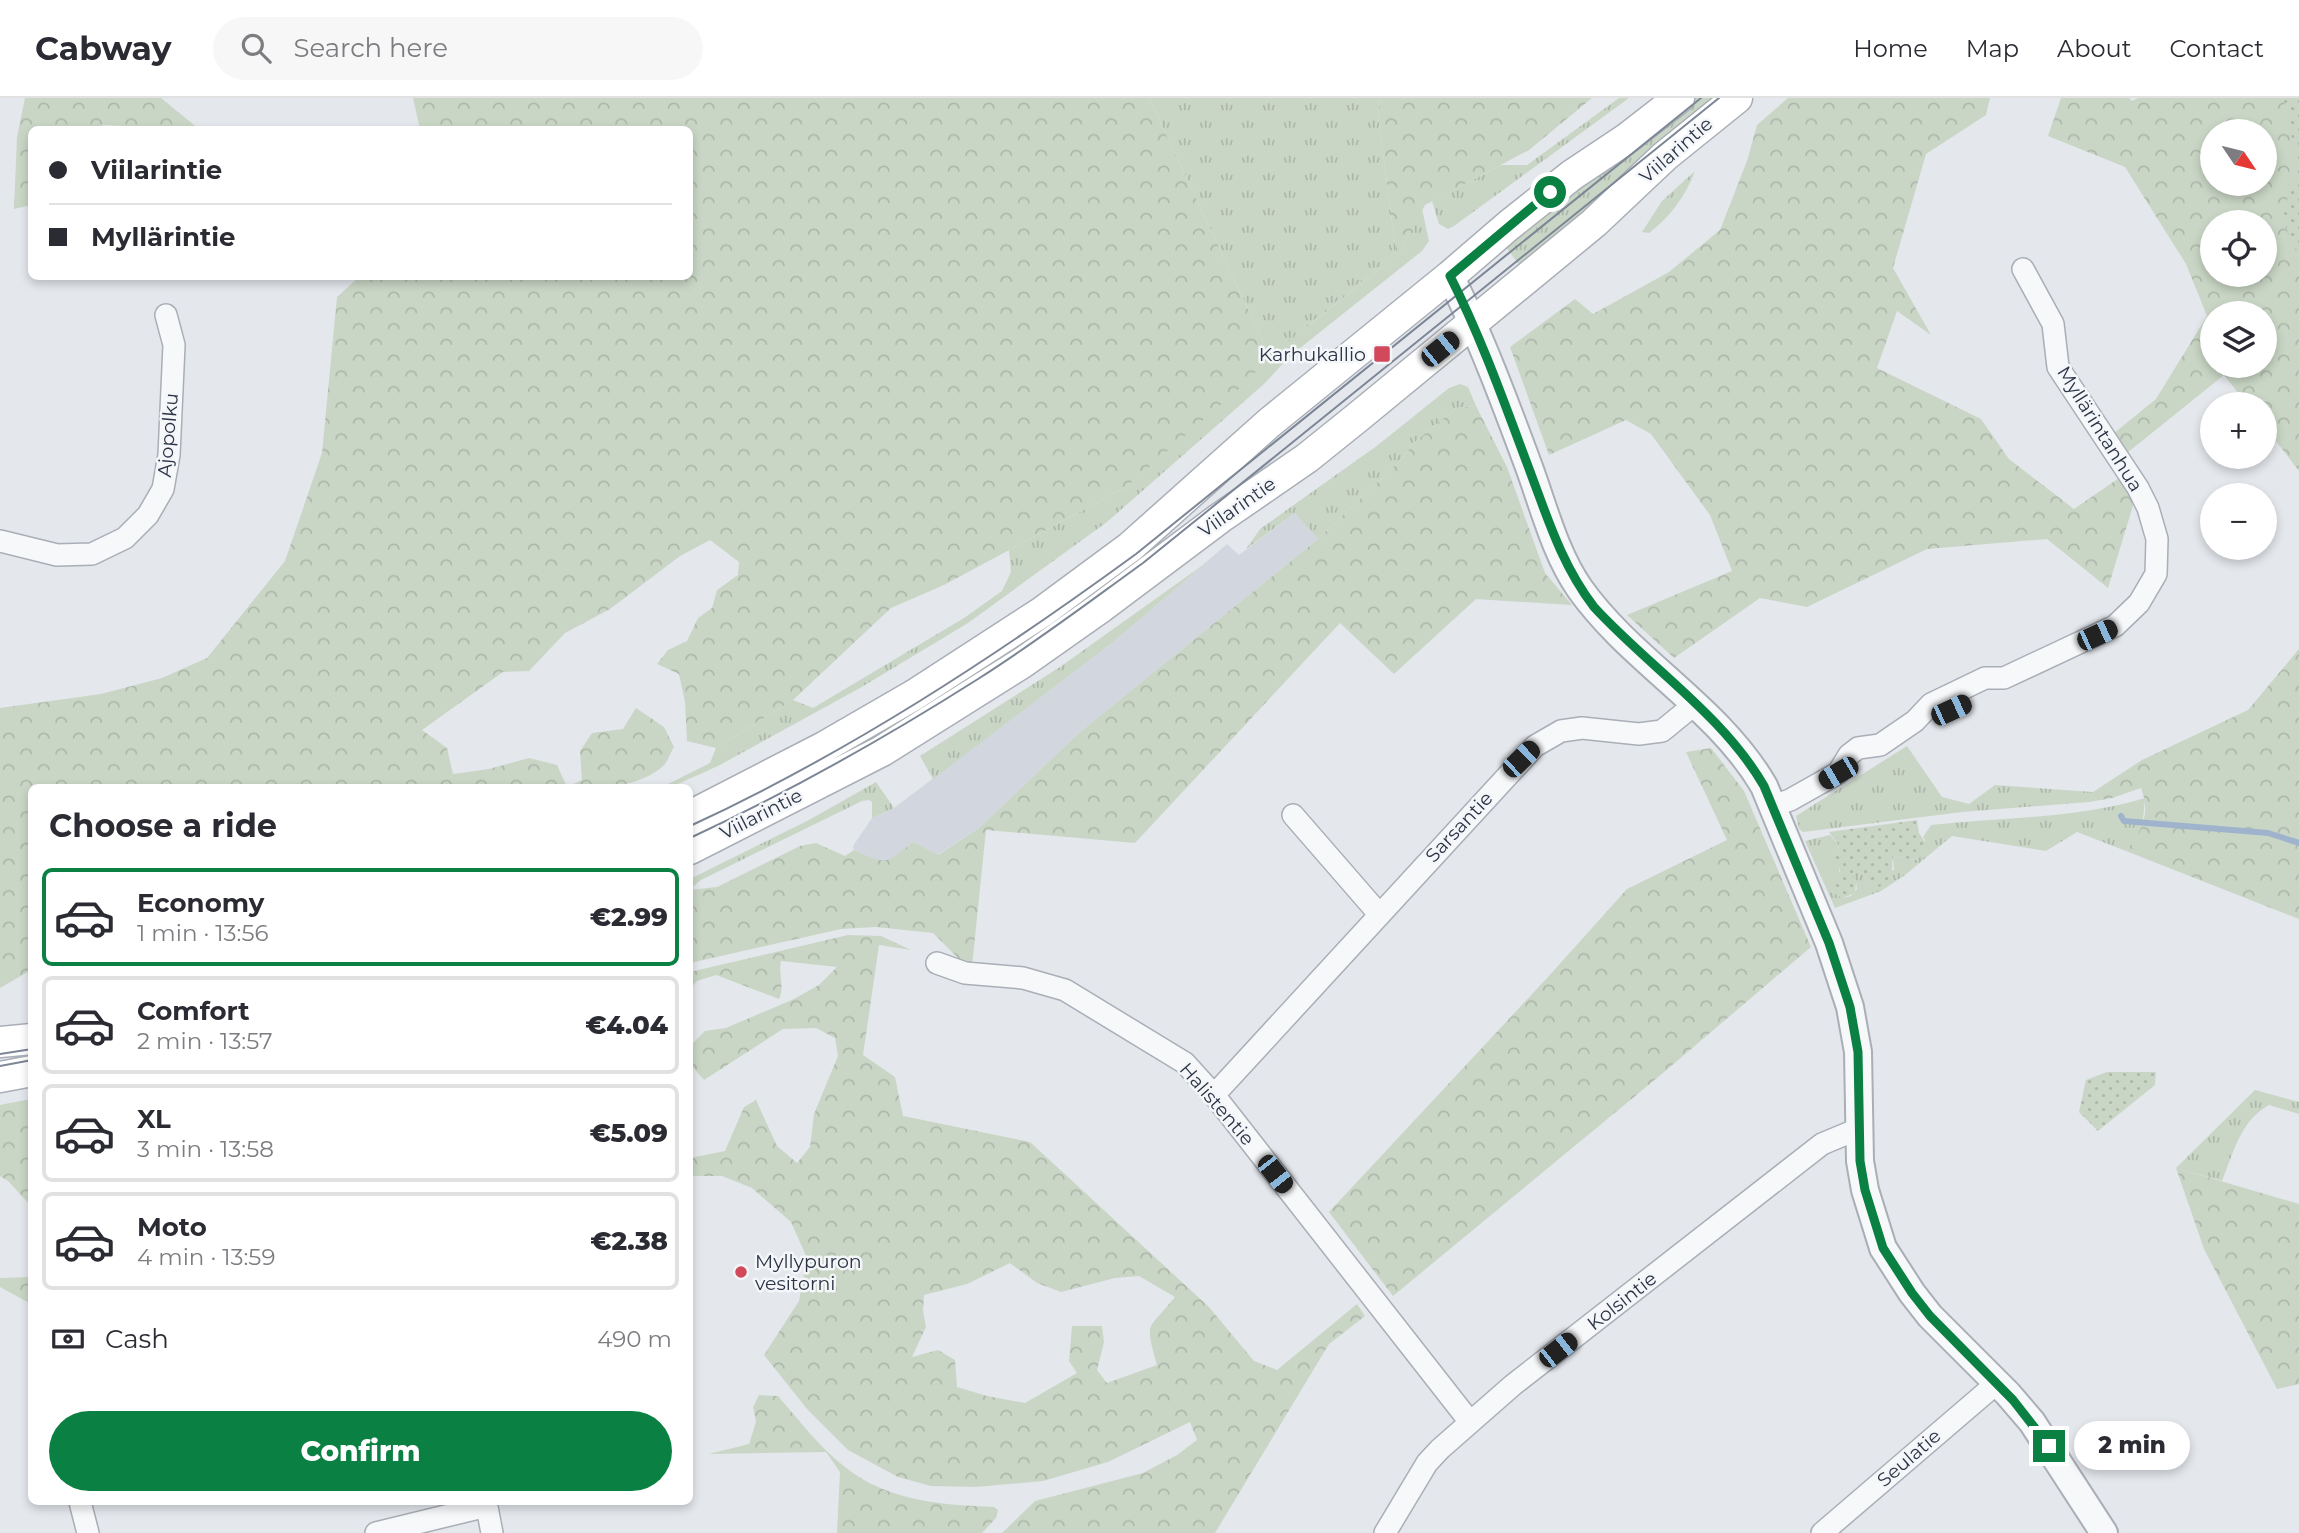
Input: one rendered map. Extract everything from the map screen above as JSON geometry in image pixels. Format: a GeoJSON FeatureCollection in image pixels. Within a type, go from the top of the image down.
{"type":"FeatureCollection","features":[{"type":"Feature","properties":{"kind":"main road","name":"Viilarintie"},"geometry":{"type":"LineString","coordinates":[[693,814],[824,747],[914,695],[1042,612],[1130,547],[1269,423],[1572,175],[1626,139],[1679,98]]}},
{"type":"Feature","properties":{"kind":"main road","name":"Viilarintie"},"geometry":{"type":"LineString","coordinates":[[693,848],[882,751],[1022,663],[1307,458],[1594,223],[1665,156],[1737,98]]}},
{"type":"Feature","properties":{"kind":"main road"},"geometry":{"type":"LineString","coordinates":[[0,1042],[28,1038]]}},
{"type":"Feature","properties":{"kind":"main road"},"geometry":{"type":"LineString","coordinates":[[0,1077],[28,1073]]}},
{"type":"Feature","properties":{"kind":"street","name":"Myllärintanhua"},"geometry":{"type":"LineString","coordinates":[[1773,806],[1790,800],[1838,773],[1849,755],[1858,748],[1880,745],[1915,721],[1931,704],[1944,697],[1985,678],[2004,678],[2115,626],[2139,603],[2156,574],[2157,538],[2148,508],[2138,488],[2058,367],[2053,324],[2022,269]]}},
{"type":"Feature","properties":{"kind":"street"},"geometry":{"type":"LineString","coordinates":[[1450,276],[1472,323],[1556,543],[1579,587],[1610,624],[1695,704],[1741,752],[1759,778],[1773,806],[1829,943],[1850,1007],[1858,1052],[1859,1153],[1865,1190],[1883,1248],[1930,1316],[2032,1422],[2104,1533]]}},
{"type":"Feature","properties":{"kind":"street","name":"Ajopolku"},"geometry":{"type":"LineString","coordinates":[[0,541],[57,555],[92,554],[125,538],[148,515],[163,489],[169,455],[174,345],[166,315]]}},
{"type":"Feature","properties":{"kind":"street","name":"Sarsantie"},"geometry":{"type":"LineString","coordinates":[[1214,1095],[1535,746],[1561,732],[1582,728],[1639,734],[1662,731],[1695,704]]}},
{"type":"Feature","properties":{"kind":"street"},"geometry":{"type":"LineString","coordinates":[[1293,815],[1379,914]]}},
{"type":"Feature","properties":{"kind":"street","name":"Halistentie"},"geometry":{"type":"LineString","coordinates":[[937,963],[965,973],[1023,978],[1065,990],[1185,1063],[1214,1095],[1470,1422]]}},
{"type":"Feature","properties":{"kind":"street","name":"Kolsintie"},"geometry":{"type":"LineString","coordinates":[[1385,1533],[1427,1463],[1513,1385],[1822,1144],[1858,1129]]}},
{"type":"Feature","properties":{"kind":"street","name":"Seulatie"},"geometry":{"type":"LineString","coordinates":[[1822,1533],[1997,1383]]}},
{"type":"Feature","properties":{"kind":"street"},"geometry":{"type":"LineString","coordinates":[[81,1505],[88,1533]]}},
{"type":"Feature","properties":{"kind":"street"},"geometry":{"type":"LineString","coordinates":[[376,1533],[483,1505]]}},
{"type":"Feature","properties":{"kind":"street"},"geometry":{"type":"LineString","coordinates":[[487,1505],[492,1533]]}},
{"type":"Feature","properties":{"kind":"shaded area"},"geometry":{"type":"Polygon","coordinates":[[[1295,513],[1318,539],[1080,732],[979,828],[937,855],[913,842],[890,861],[882,863],[854,850],[853,846],[872,818],[894,808],[1112,643],[1227,544],[1239,555],[1295,513]]]}},
{"type":"Feature","properties":{"kind":"green space"},"geometry":{"type":"Polygon","coordinates":[[[25,98],[161,98],[195,126],[28,126],[28,206],[14,209],[17,137],[25,98]]]}},
{"type":"Feature","properties":{"kind":"green space"},"geometry":{"type":"Polygon","coordinates":[[[413,98],[1149,98],[1270,356],[1396,252],[1378,115],[1380,98],[1592,98],[1529,150],[1425,205],[1398,255],[1275,352],[1240,388],[1126,487],[944,585],[891,608],[793,700],[716,748],[687,741],[685,702],[679,674],[657,664],[668,650],[687,641],[698,618],[712,608],[717,590],[738,575],[739,562],[710,540],[680,556],[610,609],[565,633],[529,671],[503,672],[422,730],[447,748],[453,774],[489,769],[529,758],[557,765],[566,784],[28,784],[28,972],[0,988],[0,708],[101,694],[162,678],[207,658],[285,561],[322,453],[337,297],[356,280],[693,280],[693,126],[419,126],[413,98]]]}},
{"type":"Feature","properties":{"kind":"green space"},"geometry":{"type":"Polygon","coordinates":[[[1149,98],[1380,98],[1378,115],[1396,252],[1298,334],[1398,255],[1422,209],[1429,241],[1422,251],[1290,356],[1264,384],[1107,522],[968,623],[860,688],[718,766],[678,784],[668,784],[710,763],[716,748],[793,700],[813,708],[964,618],[1002,591],[1011,572],[1009,550],[1126,487],[1270,356],[1149,98]]]}},
{"type":"Feature","properties":{"kind":"green space"},"geometry":{"type":"Polygon","coordinates":[[[1619,98],[1629,98],[1454,226],[1448,229],[1439,224],[1432,201],[1501,165],[1527,165],[1619,98]]]}},
{"type":"Feature","properties":{"kind":"green space"},"geometry":{"type":"Polygon","coordinates":[[[1692,98],[1728,98],[1519,265],[1503,243],[1692,98]]]}},
{"type":"Feature","properties":{"kind":"green space"},"geometry":{"type":"Polygon","coordinates":[[[1788,98],[1990,98],[1986,115],[1926,154],[1893,268],[1931,335],[1897,311],[1877,368],[1981,419],[2009,459],[2074,509],[2122,476],[2135,499],[2108,588],[2047,539],[1927,549],[1807,607],[1760,598],[1674,658],[1627,615],[1732,571],[1710,515],[1651,434],[1626,420],[1549,455],[1510,347],[1575,299],[1593,314],[1669,272],[1720,230],[1747,161],[1757,125],[1788,98]]]}},
{"type":"Feature","properties":{"kind":"green space"},"geometry":{"type":"Polygon","coordinates":[[[2061,98],[2129,98],[2132,101],[2138,98],[2299,98],[2299,471],[2277,443],[2277,392],[2237,392],[2226,378],[2277,378],[2277,301],[2201,301],[2186,264],[2125,167],[2048,136],[2061,98]]]}},
{"type":"Feature","properties":{"kind":"green space"},"geometry":{"type":"Polygon","coordinates":[[[2281,98],[2299,98],[2299,254],[2289,235],[2284,216],[2286,202],[2295,181],[2296,162],[2285,104],[2281,98]]]}},
{"type":"Feature","properties":{"kind":"green space"},"geometry":{"type":"Polygon","coordinates":[[[1695,171],[1682,198],[1664,220],[1649,233],[1642,232],[1662,201],[1695,171]]]}},
{"type":"Feature","properties":{"kind":"green space"},"geometry":{"type":"Polygon","coordinates":[[[2200,327],[2200,378],[2220,378],[2127,453],[2113,434],[2156,399],[2200,327]]]}},
{"type":"Feature","properties":{"kind":"green space"},"geometry":{"type":"Polygon","coordinates":[[[1460,384],[1468,387],[1476,406],[1456,408],[1415,442],[1400,461],[1318,539],[1295,513],[1246,549],[1260,529],[1378,445],[1449,388],[1460,384]]]}},
{"type":"Feature","properties":{"kind":"green space"},"geometry":{"type":"Polygon","coordinates":[[[1476,406],[1507,467],[1545,573],[1572,605],[1476,599],[1394,674],[1340,623],[1135,843],[986,830],[972,966],[964,964],[933,933],[876,927],[841,929],[693,962],[693,890],[717,887],[800,846],[816,843],[845,856],[854,850],[885,860],[891,859],[913,842],[938,855],[979,828],[1080,732],[1318,539],[1400,461],[1415,442],[1456,408],[1476,406]]]}},
{"type":"Feature","properties":{"kind":"green space"},"geometry":{"type":"Polygon","coordinates":[[[1203,565],[1112,643],[933,779],[920,756],[1060,667],[1203,565]]]}},
{"type":"Feature","properties":{"kind":"green space"},"geometry":{"type":"Polygon","coordinates":[[[2299,649],[2299,919],[2126,851],[2145,814],[2141,788],[2112,798],[2089,802],[2093,792],[2142,760],[2248,710],[2299,649]]]}},
{"type":"Feature","properties":{"kind":"green space"},"geometry":{"type":"Polygon","coordinates":[[[636,708],[664,727],[674,747],[665,764],[653,774],[625,784],[573,784],[582,780],[580,751],[592,733],[623,729],[636,708]]]}},
{"type":"Feature","properties":{"kind":"green space"},"geometry":{"type":"Polygon","coordinates":[[[1907,746],[1942,797],[1969,804],[1995,785],[2093,792],[2089,802],[1962,812],[1803,832],[1799,829],[1796,816],[1907,746]]]}},
{"type":"Feature","properties":{"kind":"green space"},"geometry":{"type":"Polygon","coordinates":[[[1711,748],[1744,791],[1811,947],[1393,1296],[1329,1212],[1627,889],[1727,840],[1686,752],[1711,748]]]}},
{"type":"Feature","properties":{"kind":"green space"},"geometry":{"type":"Polygon","coordinates":[[[876,782],[894,808],[872,818],[872,802],[862,801],[701,880],[693,887],[693,878],[809,820],[876,782]]]}},
{"type":"Feature","properties":{"kind":"green space"},"geometry":{"type":"Polygon","coordinates":[[[2145,798],[2142,831],[2126,851],[2077,832],[2046,851],[1952,836],[1881,891],[1835,908],[1805,841],[1830,835],[1838,844],[1843,898],[1851,896],[1857,889],[1852,877],[1854,872],[1861,872],[1869,881],[1894,870],[1893,856],[1915,860],[1923,855],[1923,837],[1931,825],[2066,814],[2145,798]]]}},
{"type":"Feature","properties":{"kind":"green space"},"geometry":{"type":"Polygon","coordinates":[[[1917,820],[1919,833],[1927,845],[1923,855],[1915,860],[1893,856],[1890,878],[1879,887],[1861,872],[1854,872],[1852,877],[1856,882],[1855,893],[1843,898],[1833,892],[1833,883],[1840,871],[1839,867],[1830,862],[1830,856],[1839,850],[1829,832],[1917,820]]]}},
{"type":"Feature","properties":{"kind":"green space"},"geometry":{"type":"Polygon","coordinates":[[[848,935],[881,936],[911,950],[879,945],[863,1055],[895,1077],[903,1116],[1030,1142],[1209,1307],[1254,1361],[1277,1370],[1357,1304],[1365,1316],[1329,1344],[1215,1533],[1002,1533],[1035,1501],[1143,1473],[1177,1455],[1197,1440],[1190,1422],[1108,1462],[1043,1481],[975,1487],[931,1486],[898,1477],[848,1450],[807,1409],[764,1355],[799,1301],[807,1258],[791,1222],[752,1188],[722,1176],[693,1176],[693,1157],[725,1151],[744,1107],[756,1100],[777,1146],[797,1163],[810,1147],[814,1114],[838,1056],[835,1038],[816,1028],[783,1029],[704,1080],[693,1067],[693,1043],[705,1031],[726,1028],[794,999],[819,985],[837,967],[781,961],[779,999],[716,975],[697,981],[693,986],[693,971],[848,935]],[[1010,1263],[967,1284],[924,1295],[926,1327],[912,1357],[938,1350],[955,1360],[957,1387],[1025,1403],[1077,1373],[1069,1361],[1072,1326],[1102,1326],[1104,1342],[1097,1370],[1107,1383],[1157,1365],[1151,1340],[1151,1326],[1175,1297],[1139,1276],[1115,1278],[1061,1292],[1037,1283],[1010,1263]]]}},
{"type":"Feature","properties":{"kind":"green space"},"geometry":{"type":"Polygon","coordinates":[[[2107,1072],[2156,1072],[2155,1085],[2098,1131],[2079,1112],[2086,1080],[2107,1072]]]}},
{"type":"Feature","properties":{"kind":"green space"},"geometry":{"type":"Polygon","coordinates":[[[2255,1090],[2299,1102],[2299,1114],[2269,1105],[2259,1112],[2239,1138],[2222,1181],[2176,1168],[2255,1090]]]}},
{"type":"Feature","properties":{"kind":"green space"},"geometry":{"type":"Polygon","coordinates":[[[28,1100],[28,1203],[0,1176],[0,1105],[28,1100]]]}},
{"type":"Feature","properties":{"kind":"green space"},"geometry":{"type":"Polygon","coordinates":[[[2176,1168],[2299,1204],[2299,1384],[2277,1389],[2204,1249],[2176,1168]]]}},
{"type":"Feature","properties":{"kind":"green space"},"geometry":{"type":"Polygon","coordinates":[[[28,1277],[28,1302],[0,1287],[0,1278],[28,1277]]]}},
{"type":"Feature","properties":{"kind":"green space"},"geometry":{"type":"Polygon","coordinates":[[[759,1395],[778,1396],[827,1451],[861,1478],[897,1494],[916,1499],[994,1507],[998,1510],[996,1518],[982,1533],[837,1533],[840,1472],[826,1452],[709,1454],[749,1444],[756,1422],[753,1407],[759,1395]]]}},
{"type":"Feature","properties":{"kind":"waterway"},"geometry":{"type":"LineString","coordinates":[[2121,816],[2124,821],[2268,833],[2299,843]]}},
{"type":"Feature","properties":{"kind":"tram line"},"geometry":{"type":"LineString","coordinates":[[693,825],[807,767],[919,701],[1029,630],[1136,554],[1701,98]]}},
{"type":"Feature","properties":{"kind":"tram line"},"geometry":{"type":"LineString","coordinates":[[693,837],[764,802],[872,743],[978,679],[1062,622],[1143,563],[1719,98]]}},
{"type":"Feature","properties":{"kind":"tram line"},"geometry":{"type":"LineString","coordinates":[[0,1054],[28,1050]]}},
{"type":"Feature","properties":{"kind":"tram line"},"geometry":{"type":"LineString","coordinates":[[0,1066],[28,1061]]}},
{"type":"Feature","properties":{"kind":"place","name":"Karhukallio"},"geometry":{"type":"Point","coordinates":[1382,354]}},
{"type":"Feature","properties":{"kind":"place","name":"Myllypuron vesitorni"},"geometry":{"type":"Point","coordinates":[741,1272]}},
{"type":"Feature","properties":{"kind":"route"},"geometry":{"type":"LineString","coordinates":[[1550,192],[1450,276],[1472,323],[1556,543],[1579,587],[1594,607],[1723,731],[1755,770],[1764,786],[1829,943],[1850,1007],[1858,1052],[1860,1161],[1865,1190],[1883,1248],[1930,1316],[2013,1400],[2049,1446]]}}]}
